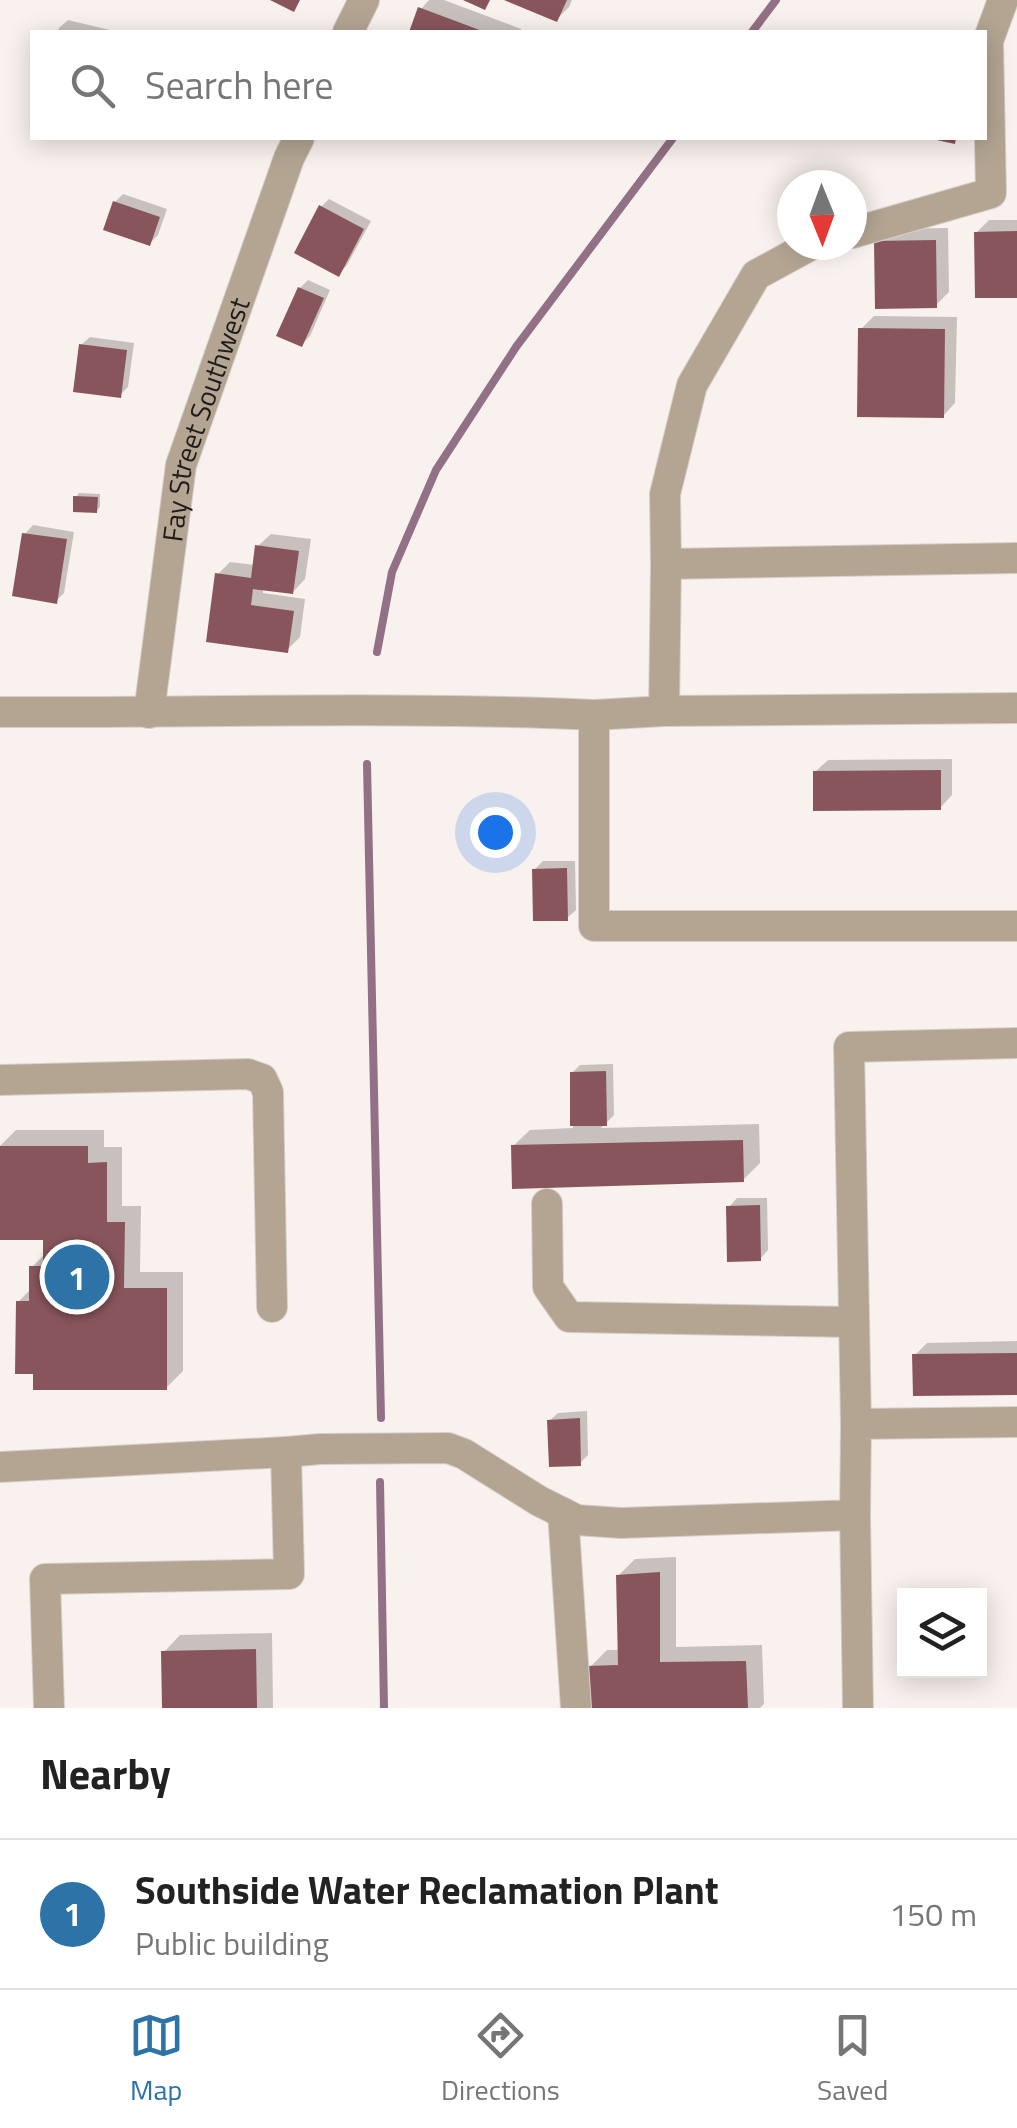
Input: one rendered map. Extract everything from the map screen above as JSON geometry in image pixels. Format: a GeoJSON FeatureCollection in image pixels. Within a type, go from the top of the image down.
{"type":"FeatureCollection","features":[{"type":"Feature","properties":{"kind":"street"},"geometry":{"type":"LineString","coordinates":[[349,30],[364,0]]}},
{"type":"Feature","properties":{"kind":"street"},"geometry":{"type":"LineString","coordinates":[[867,229],[1004,193],[988,41],[1003,0]]}},
{"type":"Feature","properties":{"kind":"street","name":"Fay Street Southwest"},"geometry":{"type":"LineString","coordinates":[[149,713],[182,465],[297,140]]}},
{"type":"Feature","properties":{"kind":"street"},"geometry":{"type":"LineString","coordinates":[[664,711],[665,494],[692,385],[756,275],[783,260]]}},
{"type":"Feature","properties":{"kind":"street"},"geometry":{"type":"LineString","coordinates":[[666,564],[1017,558]]}},
{"type":"Feature","properties":{"kind":"street"},"geometry":{"type":"LineString","coordinates":[[0,712],[473,710],[594,715],[1017,708]]}},
{"type":"Feature","properties":{"kind":"street"},"geometry":{"type":"LineString","coordinates":[[594,715],[594,926],[1017,926]]}},
{"type":"Feature","properties":{"kind":"street"},"geometry":{"type":"LineString","coordinates":[[858,1708],[849,1047],[1017,1043]]}},
{"type":"Feature","properties":{"kind":"street"},"geometry":{"type":"LineString","coordinates":[[0,1080],[248,1074],[262,1078],[268,1092],[272,1307]]}},
{"type":"Feature","properties":{"kind":"street"},"geometry":{"type":"LineString","coordinates":[[547,1204],[548,1286],[570,1317],[854,1322]]}},
{"type":"Feature","properties":{"kind":"street"},"geometry":{"type":"LineString","coordinates":[[856,1424],[1017,1422]]}},
{"type":"Feature","properties":{"kind":"street"},"geometry":{"type":"LineString","coordinates":[[0,1467],[320,1449],[448,1448],[577,1520],[621,1524],[855,1515]]}},
{"type":"Feature","properties":{"kind":"street"},"geometry":{"type":"LineString","coordinates":[[50,1708],[45,1580],[290,1574],[286,1452]]}},
{"type":"Feature","properties":{"kind":"street"},"geometry":{"type":"LineString","coordinates":[[563,1513],[576,1708]]}},
{"type":"Feature","properties":{"kind":"building"},"geometry":{"type":"Polygon","coordinates":[[[270,0],[300,0],[294,12],[270,0]]]}},
{"type":"Feature","properties":{"kind":"building"},"geometry":{"type":"Polygon","coordinates":[[[463,0],[490,0],[485,10],[463,0]]]}},
{"type":"Feature","properties":{"kind":"building"},"geometry":{"type":"Polygon","coordinates":[[[504,0],[567,0],[557,22],[504,0]]]}},
{"type":"Feature","properties":{"kind":"building"},"geometry":{"type":"Polygon","coordinates":[[[418,7],[480,30],[410,30],[418,7]]]}},
{"type":"Feature","properties":{"kind":"building"},"geometry":{"type":"Polygon","coordinates":[[[113,201],[160,217],[150,246],[103,230],[113,201]]]}},
{"type":"Feature","properties":{"kind":"building"},"geometry":{"type":"Polygon","coordinates":[[[319,205],[364,229],[339,277],[294,253],[319,205]]]}},
{"type":"Feature","properties":{"kind":"building"},"geometry":{"type":"Polygon","coordinates":[[[1017,231],[1017,298],[975,298],[974,232],[1017,231]]]}},
{"type":"Feature","properties":{"kind":"building"},"geometry":{"type":"Polygon","coordinates":[[[936,240],[937,308],[875,309],[874,241],[936,240]]]}},
{"type":"Feature","properties":{"kind":"building"},"geometry":{"type":"Polygon","coordinates":[[[298,287],[324,298],[302,347],[276,336],[298,287]]]}},
{"type":"Feature","properties":{"kind":"building"},"geometry":{"type":"Polygon","coordinates":[[[858,328],[945,329],[944,418],[857,417],[858,328]]]}},
{"type":"Feature","properties":{"kind":"building"},"geometry":{"type":"Polygon","coordinates":[[[79,344],[127,350],[121,398],[73,392],[79,344]]]}},
{"type":"Feature","properties":{"kind":"building"},"geometry":{"type":"Polygon","coordinates":[[[73,496],[98,497],[97,513],[73,512],[73,496]]]}},
{"type":"Feature","properties":{"kind":"building"},"geometry":{"type":"Polygon","coordinates":[[[22,533],[67,539],[57,604],[12,596],[22,533]]]}},
{"type":"Feature","properties":{"kind":"building"},"geometry":{"type":"Polygon","coordinates":[[[255,545],[299,551],[293,594],[253,589],[251,605],[294,611],[288,653],[206,642],[215,573],[251,578],[255,545]]]}},
{"type":"Feature","properties":{"kind":"building"},"geometry":{"type":"Polygon","coordinates":[[[941,770],[941,810],[813,811],[813,771],[941,770]]]}},
{"type":"Feature","properties":{"kind":"building"},"geometry":{"type":"Polygon","coordinates":[[[567,868],[568,921],[533,921],[532,869],[567,868]]]}},
{"type":"Feature","properties":{"kind":"building"},"geometry":{"type":"Polygon","coordinates":[[[606,1071],[607,1126],[570,1126],[570,1072],[606,1071]]]}},
{"type":"Feature","properties":{"kind":"building"},"geometry":{"type":"Polygon","coordinates":[[[743,1140],[744,1182],[512,1189],[511,1145],[743,1140]]]}},
{"type":"Feature","properties":{"kind":"building"},"geometry":{"type":"Polygon","coordinates":[[[0,1146],[88,1146],[88,1163],[107,1162],[107,1222],[125,1222],[124,1288],[167,1288],[167,1390],[33,1390],[33,1374],[15,1374],[16,1301],[29,1301],[29,1266],[43,1266],[43,1240],[0,1240],[0,1146]]]}},
{"type":"Feature","properties":{"kind":"building"},"geometry":{"type":"Polygon","coordinates":[[[760,1205],[761,1261],[727,1262],[726,1206],[760,1205]]]}},
{"type":"Feature","properties":{"kind":"building"},"geometry":{"type":"Polygon","coordinates":[[[1017,1353],[1017,1395],[913,1396],[912,1354],[1017,1353]]]}},
{"type":"Feature","properties":{"kind":"building"},"geometry":{"type":"Polygon","coordinates":[[[580,1418],[581,1466],[549,1467],[547,1420],[580,1418]]]}},
{"type":"Feature","properties":{"kind":"building"},"geometry":{"type":"Polygon","coordinates":[[[660,1572],[660,1662],[746,1661],[748,1708],[588,1708],[587,1666],[618,1665],[616,1575],[660,1572]]]}},
{"type":"Feature","properties":{"kind":"building"},"geometry":{"type":"Polygon","coordinates":[[[256,1649],[257,1708],[162,1708],[161,1651],[256,1649]]]}},
{"type":"Feature","properties":{"kind":"waterway"},"geometry":{"type":"LineString","coordinates":[[754,30],[776,0]]}},
{"type":"Feature","properties":{"kind":"waterway"},"geometry":{"type":"LineString","coordinates":[[377,652],[392,572],[436,470],[516,347],[671,140]]}},
{"type":"Feature","properties":{"kind":"waterway"},"geometry":{"type":"LineString","coordinates":[[367,764],[381,1418]]}},
{"type":"Feature","properties":{"kind":"waterway"},"geometry":{"type":"LineString","coordinates":[[380,1482],[384,1708]]}},
{"type":"Feature","properties":{"kind":"place","name":"Southside Water Reclamation Plant"},"geometry":{"type":"Point","coordinates":[77,1277]}}]}
